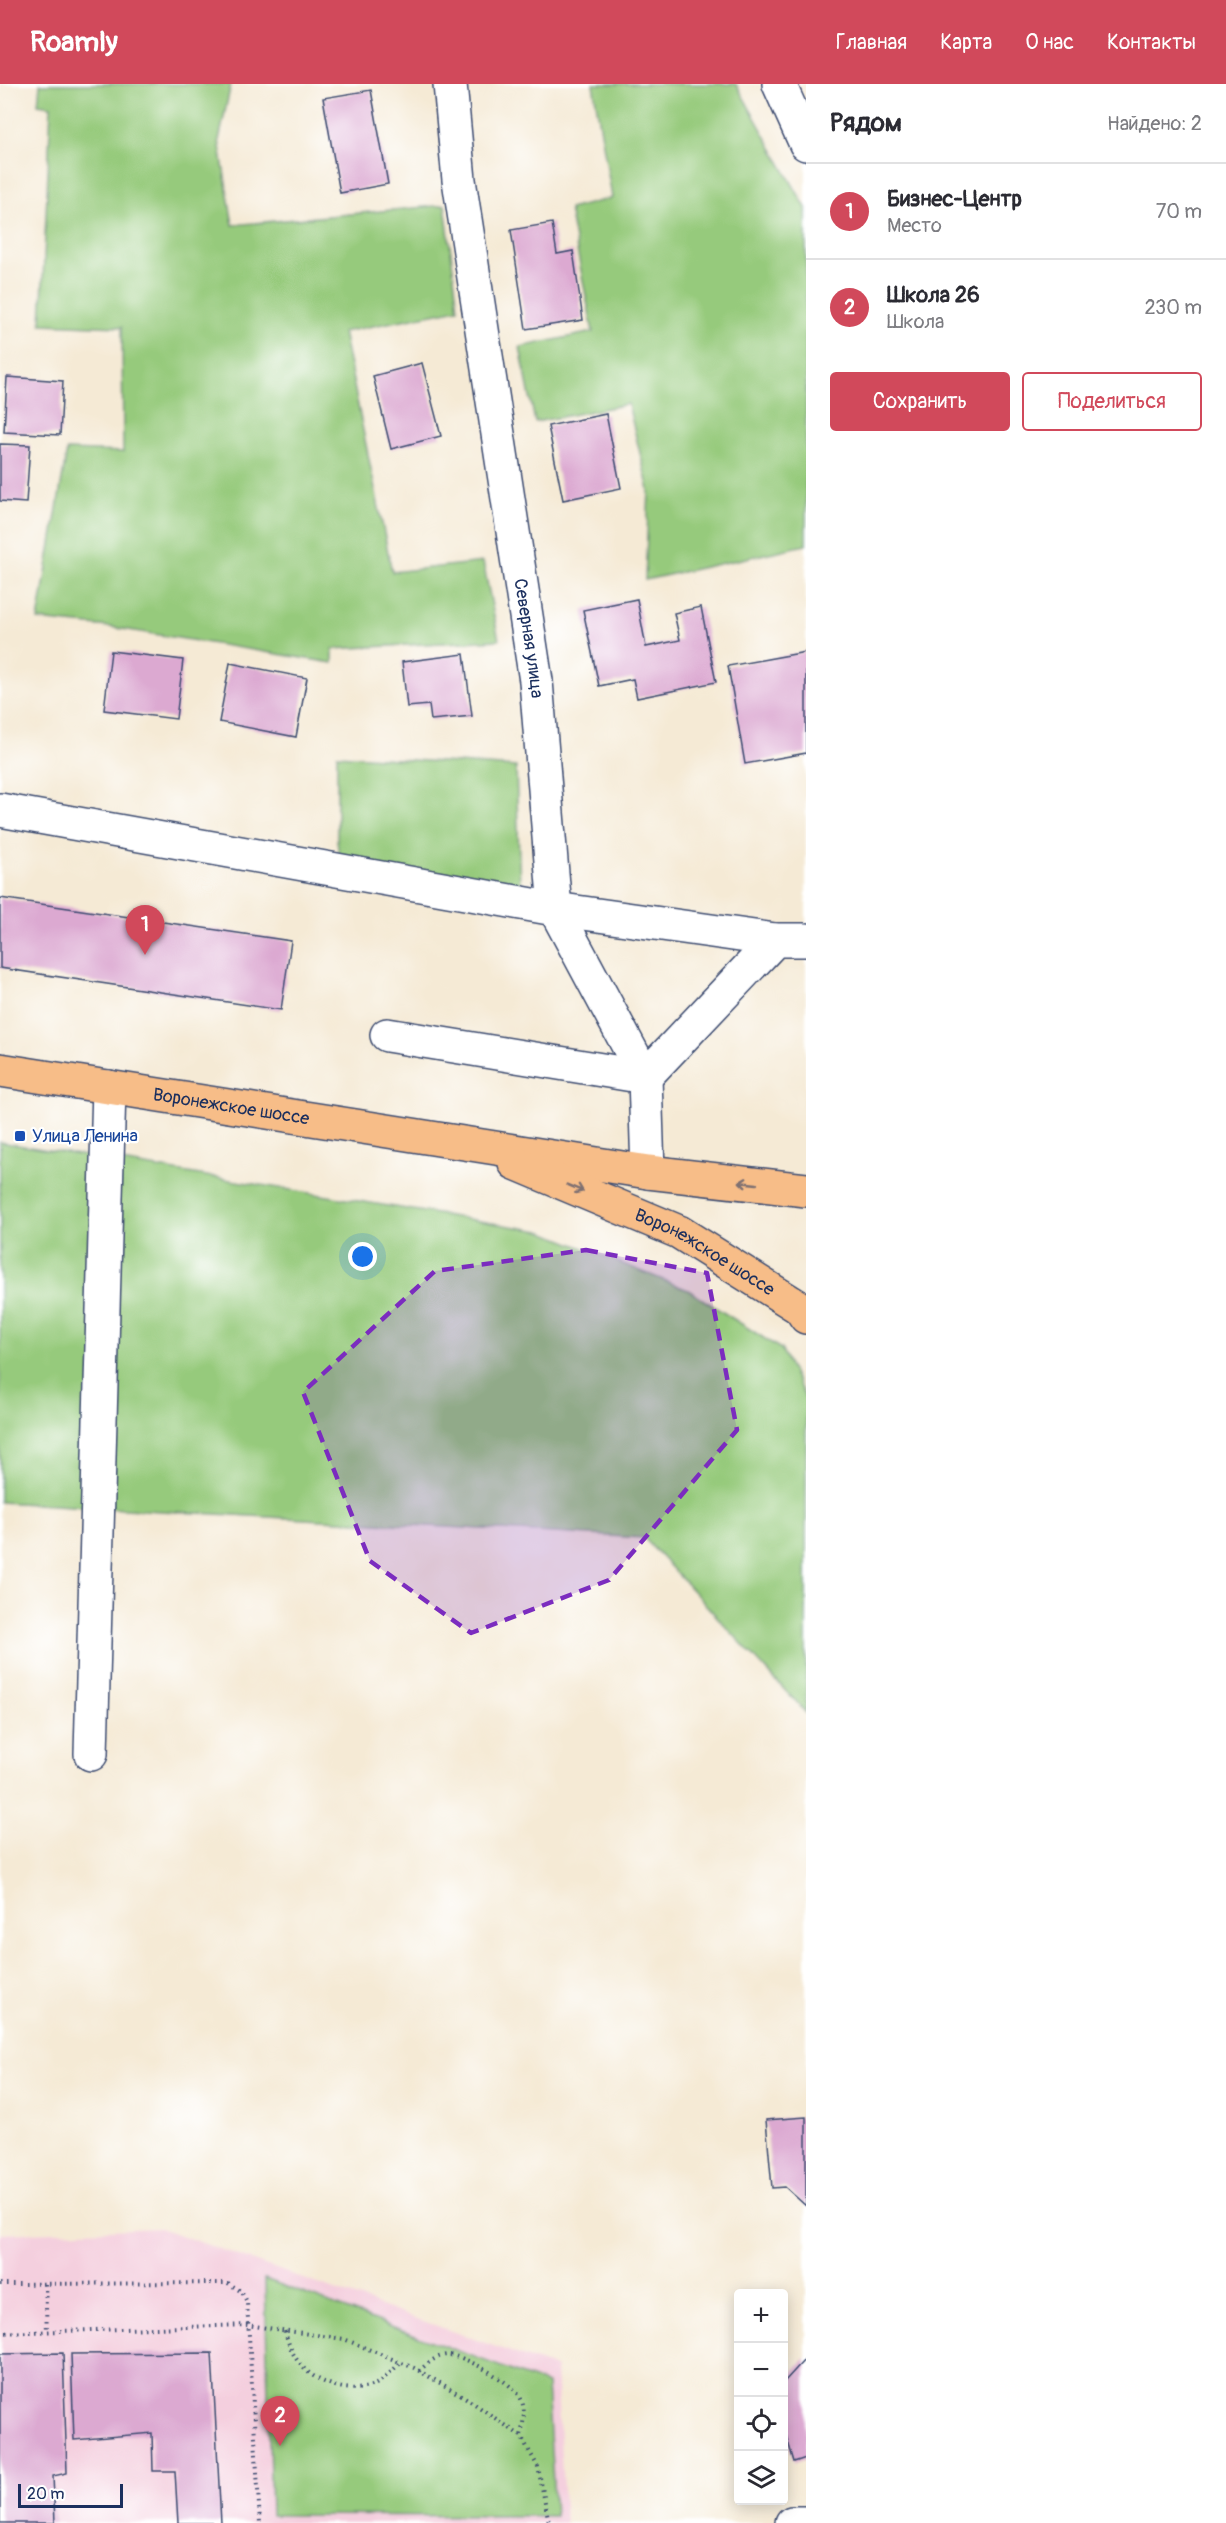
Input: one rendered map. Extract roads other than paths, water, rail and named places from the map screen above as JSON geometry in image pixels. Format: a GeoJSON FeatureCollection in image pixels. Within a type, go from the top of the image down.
{"type":"FeatureCollection","features":[{"type":"Feature","properties":{"kind":"main road","name":"Воронежское шоссе"},"geometry":{"type":"LineString","coordinates":[[0,1070],[648,1172],[806,1190]]}},
{"type":"Feature","properties":{"kind":"main road","name":"Воронежское шоссе"},"geometry":{"type":"LineString","coordinates":[[463,1142],[679,1232],[800,1308],[806,1317]]}},
{"type":"Feature","properties":{"kind":"street","name":"Северная улица"},"geometry":{"type":"LineString","coordinates":[[450,84],[459,180],[536,681],[555,909],[645,1077],[648,1172]]}},
{"type":"Feature","properties":{"kind":"street"},"geometry":{"type":"LineString","coordinates":[[779,84],[806,144]]}},
{"type":"Feature","properties":{"kind":"street"},"geometry":{"type":"LineString","coordinates":[[0,810],[555,909],[790,940]]}},
{"type":"Feature","properties":{"kind":"street"},"geometry":{"type":"LineString","coordinates":[[387,1035],[645,1077],[790,940]]}},
{"type":"Feature","properties":{"kind":"street"},"geometry":{"type":"LineString","coordinates":[[92,1754],[109,1087]]}},
{"type":"Feature","properties":{"kind":"street"},"geometry":{"type":"LineString","coordinates":[[792,2523],[806,2523]]}},
{"type":"Feature","properties":{"kind":"place","name":"Бизнес-Центр"},"geometry":{"type":"Point","coordinates":[145,955]}},
{"type":"Feature","properties":{"kind":"place","name":"Улица Ленина"},"geometry":{"type":"Point","coordinates":[20,1136]}},
{"type":"Feature","properties":{"kind":"place","name":"Школа 26"},"geometry":{"type":"Point","coordinates":[280,2446]}}]}
